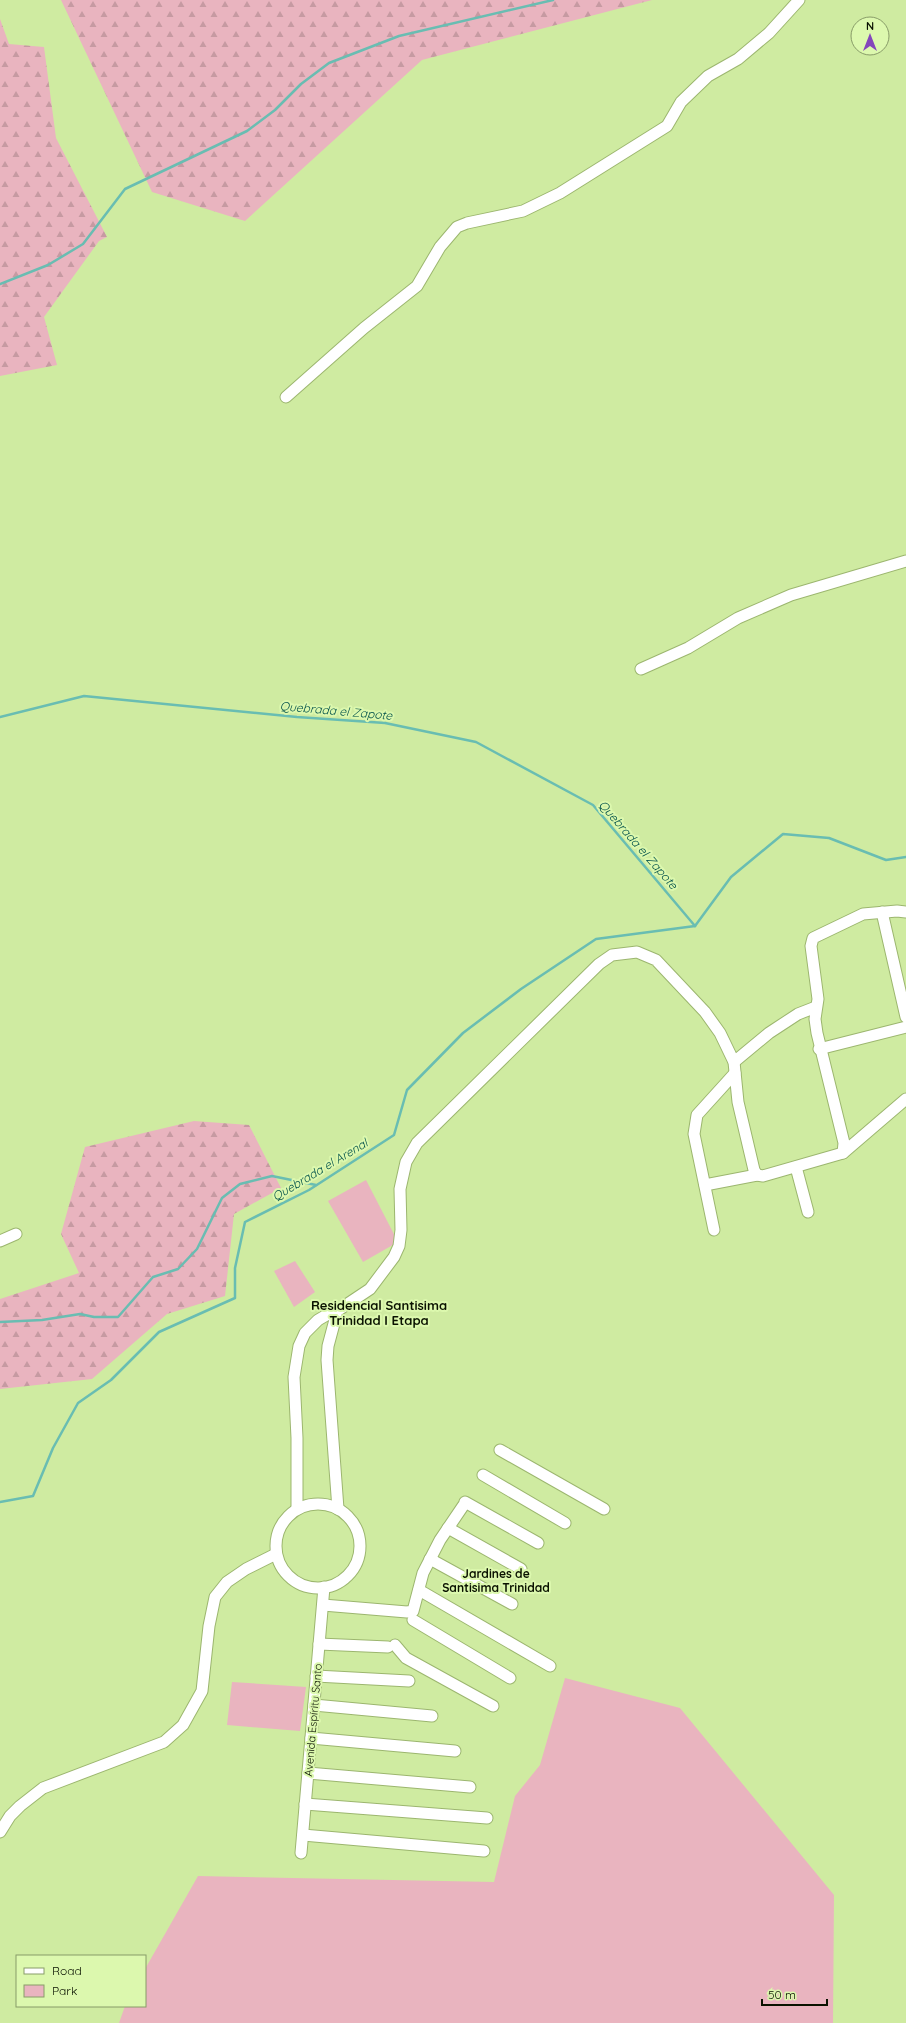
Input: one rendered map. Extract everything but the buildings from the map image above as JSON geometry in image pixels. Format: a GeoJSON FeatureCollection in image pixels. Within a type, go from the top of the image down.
{"type":"FeatureCollection","features":[{"type":"Feature","properties":{"kind":"street"},"geometry":{"type":"LineString","coordinates":[[286,397],[364,328],[417,286],[440,247],[456,227],[529,208],[560,193],[667,126],[681,102],[708,76],[738,60],[769,33],[799,0]]}},
{"type":"Feature","properties":{"kind":"street"},"geometry":{"type":"LineString","coordinates":[[641,669],[688,648],[738,618],[791,595],[906,561]]}},
{"type":"Feature","properties":{"kind":"street"},"geometry":{"type":"LineString","coordinates":[[882,912],[906,1017]]}},
{"type":"Feature","properties":{"kind":"street"},"geometry":{"type":"LineString","coordinates":[[846,1148],[819,1049],[816,1007],[818,999],[811,946],[813,938],[863,914],[906,912]]}},
{"type":"Feature","properties":{"kind":"street"},"geometry":{"type":"LineString","coordinates":[[297,1509],[294,1366],[299,1346],[305,1333],[324,1316],[334,1313],[370,1289],[394,1257],[399,1246],[401,1230],[400,1189],[406,1162],[417,1143],[598,964],[612,955],[637,952],[656,960],[705,1012],[720,1034],[735,1067],[738,1102],[754,1170],[757,1175]]}},
{"type":"Feature","properties":{"kind":"street"},"geometry":{"type":"LineString","coordinates":[[714,1230],[694,1134],[694,1125],[697,1115],[735,1067],[769,1033],[798,1014],[816,1007]]}},
{"type":"Feature","properties":{"kind":"street"},"geometry":{"type":"LineString","coordinates":[[819,1049],[906,1027]]}},
{"type":"Feature","properties":{"kind":"street"},"geometry":{"type":"LineString","coordinates":[[817,1034],[835,1045]]}},
{"type":"Feature","properties":{"kind":"street"},"geometry":{"type":"LineString","coordinates":[[705,1185],[757,1175],[763,1176],[796,1167],[846,1148],[906,1099]]}},
{"type":"Feature","properties":{"kind":"street"},"geometry":{"type":"LineString","coordinates":[[796,1167],[808,1212]]}},
{"type":"Feature","properties":{"kind":"street"},"geometry":{"type":"LineString","coordinates":[[0,1240],[16,1234]]}},
{"type":"Feature","properties":{"kind":"street"},"geometry":{"type":"LineString","coordinates":[[334,1313],[336,1316],[328,1346],[327,1360],[338,1509]]}},
{"type":"Feature","properties":{"kind":"street"},"geometry":{"type":"LineString","coordinates":[[500,1450],[604,1508]]}},
{"type":"Feature","properties":{"kind":"street"},"geometry":{"type":"LineString","coordinates":[[484,1475],[565,1523]]}},
{"type":"Feature","properties":{"kind":"street"},"geometry":{"type":"LineString","coordinates":[[310,1504],[324,1504],[338,1509],[351,1521],[357,1530],[359,1551],[352,1570],[339,1582],[324,1587],[311,1587],[299,1583],[288,1576],[281,1566],[276,1554],[277,1534],[281,1524],[297,1509],[310,1504]]}},
{"type":"Feature","properties":{"kind":"street"},"geometry":{"type":"LineString","coordinates":[[323,1605],[407,1612],[413,1611],[423,1573],[448,1528],[464,1504],[538,1543]]}},
{"type":"Feature","properties":{"kind":"street"},"geometry":{"type":"LineString","coordinates":[[448,1528],[521,1569]]}},
{"type":"Feature","properties":{"kind":"street"},"geometry":{"type":"LineString","coordinates":[[0,1832],[10,1816],[43,1788],[164,1742],[183,1725],[202,1691],[209,1626],[215,1596],[227,1582],[246,1569],[276,1554]]}},
{"type":"Feature","properties":{"kind":"street"},"geometry":{"type":"LineString","coordinates":[[430,1559],[512,1604]]}},
{"type":"Feature","properties":{"kind":"street","name":"Avenida Espíritu Santo"},"geometry":{"type":"LineString","coordinates":[[301,1854],[324,1587]]}},
{"type":"Feature","properties":{"kind":"street"},"geometry":{"type":"LineString","coordinates":[[419,1590],[550,1666]]}},
{"type":"Feature","properties":{"kind":"street"},"geometry":{"type":"LineString","coordinates":[[413,1620],[510,1678]]}},
{"type":"Feature","properties":{"kind":"street"},"geometry":{"type":"LineString","coordinates":[[319,1644],[391,1646],[406,1658],[493,1706]]}},
{"type":"Feature","properties":{"kind":"street"},"geometry":{"type":"LineString","coordinates":[[316,1676],[409,1681]]}},
{"type":"Feature","properties":{"kind":"street"},"geometry":{"type":"LineString","coordinates":[[314,1705],[432,1716]]}},
{"type":"Feature","properties":{"kind":"street"},"geometry":{"type":"LineString","coordinates":[[311,1738],[455,1751]]}},
{"type":"Feature","properties":{"kind":"street"},"geometry":{"type":"LineString","coordinates":[[308,1773],[470,1787]]}},
{"type":"Feature","properties":{"kind":"street"},"geometry":{"type":"LineString","coordinates":[[305,1804],[487,1818]]}},
{"type":"Feature","properties":{"kind":"street"},"geometry":{"type":"LineString","coordinates":[[303,1835],[484,1851]]}},
{"type":"Feature","properties":{"kind":"green space"},"geometry":{"type":"Polygon","coordinates":[[[61,0],[652,0],[422,60],[245,221],[152,192],[61,0]]]}},
{"type":"Feature","properties":{"kind":"green space"},"geometry":{"type":"Polygon","coordinates":[[[0,19],[9,44],[44,47],[56,138],[107,237],[99,241],[44,317],[57,365],[0,376],[0,19]]]}},
{"type":"Feature","properties":{"kind":"green space"},"geometry":{"type":"Polygon","coordinates":[[[194,1121],[249,1125],[281,1188],[234,1214],[225,1296],[167,1314],[92,1379],[0,1389],[0,1299],[79,1273],[61,1234],[85,1147],[194,1121]]]}},
{"type":"Feature","properties":{"kind":"green space"},"geometry":{"type":"Polygon","coordinates":[[[366,1180],[398,1242],[363,1262],[328,1201],[366,1180]]]}},
{"type":"Feature","properties":{"kind":"green space"},"geometry":{"type":"Polygon","coordinates":[[[295,1261],[315,1292],[294,1307],[274,1271],[295,1261]]]}},
{"type":"Feature","properties":{"kind":"green space"},"geometry":{"type":"Polygon","coordinates":[[[565,1678],[680,1708],[834,1895],[833,2023],[119,2023],[125,2007],[146,2007],[146,1967],[198,1876],[494,1882],[515,1796],[540,1765],[565,1678]]]}},
{"type":"Feature","properties":{"kind":"green space"},"geometry":{"type":"Polygon","coordinates":[[[232,1682],[306,1687],[300,1731],[227,1725],[232,1682]]]}},
{"type":"Feature","properties":{"kind":"waterway"},"geometry":{"type":"LineString","coordinates":[[0,284],[48,265],[83,244],[125,189],[247,131],[275,110],[301,84],[329,63],[399,36],[553,0]]}},
{"type":"Feature","properties":{"kind":"waterway","name":"Quebrada el Zapote"},"geometry":{"type":"LineString","coordinates":[[0,717],[84,696],[297,717],[385,723],[476,742],[593,805],[695,926]]}},
{"type":"Feature","properties":{"kind":"waterway"},"geometry":{"type":"LineString","coordinates":[[695,926],[731,877],[783,834],[829,838],[886,860],[906,857]]}},
{"type":"Feature","properties":{"kind":"waterway","name":"Quebrada el Arenal"},"geometry":{"type":"LineString","coordinates":[[0,1502],[33,1496],[53,1448],[78,1403],[111,1380],[159,1332],[235,1298],[235,1268],[245,1222],[309,1190],[394,1135],[407,1090],[463,1033],[521,989],[596,939],[695,926]]}},
{"type":"Feature","properties":{"kind":"waterway"},"geometry":{"type":"LineString","coordinates":[[0,1322],[42,1320],[80,1314],[94,1317],[118,1317],[153,1277],[178,1269],[197,1249],[222,1198],[240,1184],[272,1176],[316,1185]]}},
{"type":"Feature","properties":{"kind":"district","name":"Residencial Santisima Trinidad I Etapa"},"geometry":{"type":"Point","coordinates":[379,1312]}},
{"type":"Feature","properties":{"kind":"district","name":"Jardines de Santisima Trinidad"},"geometry":{"type":"Point","coordinates":[496,1581]}}]}
